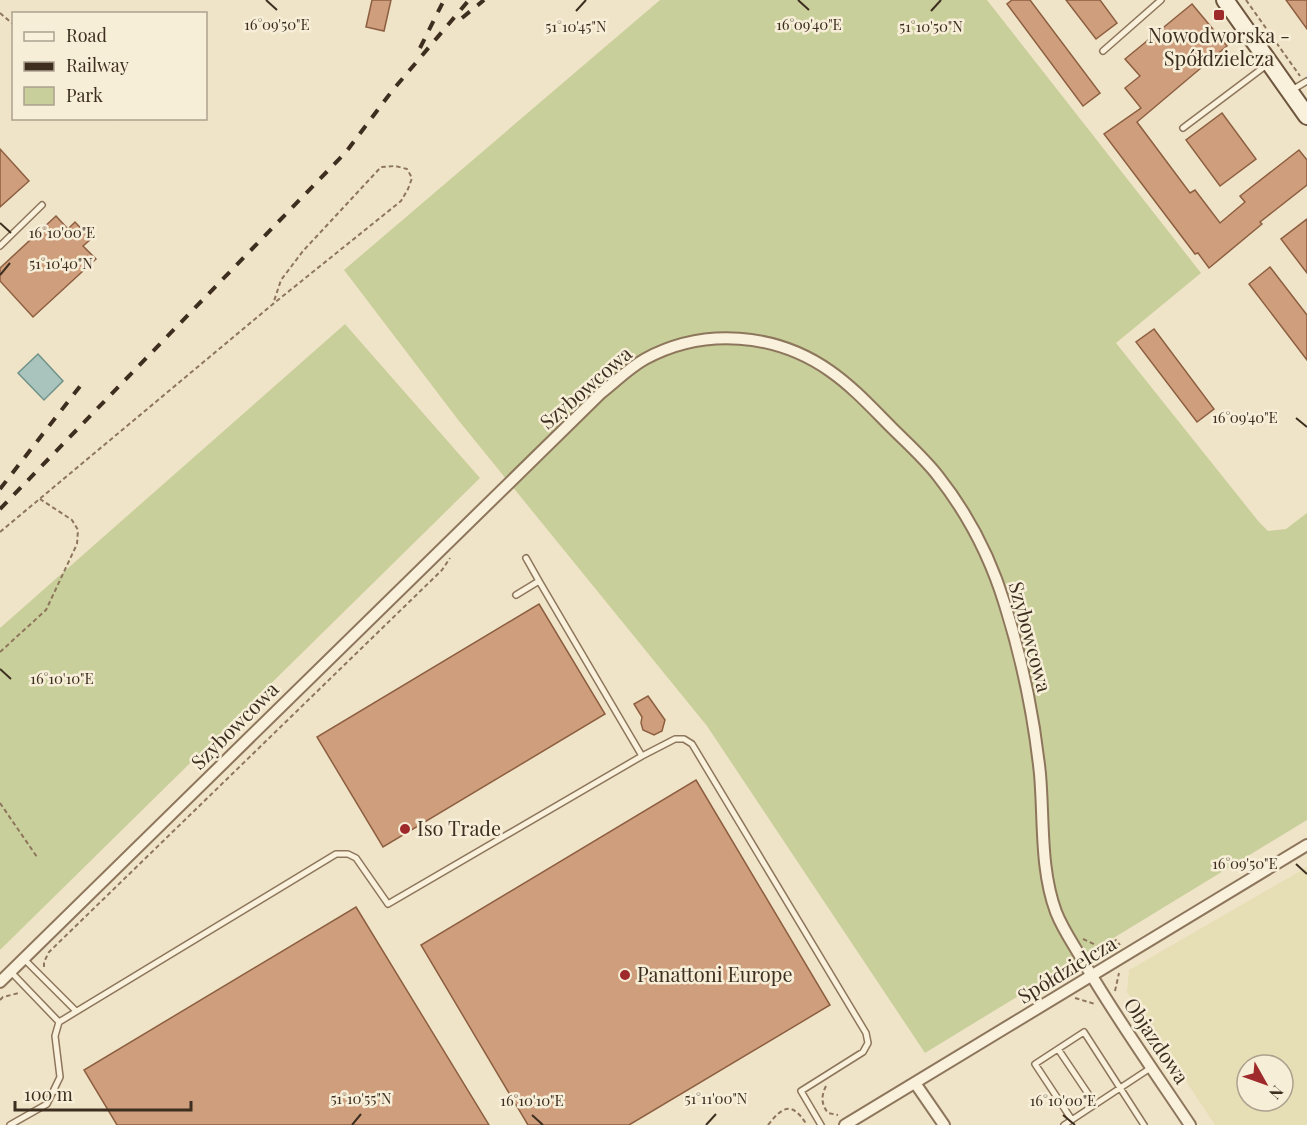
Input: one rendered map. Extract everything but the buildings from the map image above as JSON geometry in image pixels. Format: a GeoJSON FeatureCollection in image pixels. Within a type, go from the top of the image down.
{"type":"FeatureCollection","features":[{"type":"Feature","properties":{"kind":"street"},"geometry":{"type":"LineString","coordinates":[[1225,0],[1270,62],[1301,85],[1307,116]]}},
{"type":"Feature","properties":{"kind":"street","name":"Szybowcowa"},"geometry":{"type":"LineString","coordinates":[[0,982],[601,393],[644,360],[667,349],[687,342],[735,338],[774,344],[795,351],[831,372],[871,407],[936,474],[973,530],[996,577],[1031,709],[1036,736],[1051,896],[1062,925],[1091,976]]}},
{"type":"Feature","properties":{"kind":"street","name":"Spółdzielcza"},"geometry":{"type":"LineString","coordinates":[[845,1125],[1307,846]]}},
{"type":"Feature","properties":{"kind":"street","name":"Objazdowa"},"geometry":{"type":"LineString","coordinates":[[1091,976],[1190,1125]]}},
{"type":"Feature","properties":{"kind":"street"},"geometry":{"type":"LineString","coordinates":[[915,1083],[944,1125]]}},
{"type":"Feature","properties":{"kind":"lane"},"geometry":{"type":"LineString","coordinates":[[1103,51],[1161,0]]}},
{"type":"Feature","properties":{"kind":"lane"},"geometry":{"type":"LineString","coordinates":[[1183,128],[1270,62]]}},
{"type":"Feature","properties":{"kind":"lane"},"geometry":{"type":"LineString","coordinates":[[0,246],[42,205]]}},
{"type":"Feature","properties":{"kind":"lane"},"geometry":{"type":"LineString","coordinates":[[525,558],[642,756]]}},
{"type":"Feature","properties":{"kind":"lane"},"geometry":{"type":"LineString","coordinates":[[516,595],[539,581]]}},
{"type":"Feature","properties":{"kind":"lane"},"geometry":{"type":"LineString","coordinates":[[10,1125],[47,1104],[60,1077],[55,1036],[59,1022],[336,854],[348,854],[356,858],[388,904],[642,756],[675,739],[684,739],[692,744],[866,1033],[868,1043],[863,1052],[801,1090],[821,1125]]}},
{"type":"Feature","properties":{"kind":"lane"},"geometry":{"type":"LineString","coordinates":[[24,959],[76,1011]]}},
{"type":"Feature","properties":{"kind":"lane"},"geometry":{"type":"LineString","coordinates":[[11,972],[59,1022]]}},
{"type":"Feature","properties":{"kind":"lane"},"geometry":{"type":"LineString","coordinates":[[1071,1120],[1035,1064],[1084,1032],[1144,1125]]}},
{"type":"Feature","properties":{"kind":"lane"},"geometry":{"type":"LineString","coordinates":[[1058,1049],[1095,1104]]}},
{"type":"Feature","properties":{"kind":"lane"},"geometry":{"type":"LineString","coordinates":[[1064,1125],[1152,1067]]}},
{"type":"Feature","properties":{"kind":"path"},"geometry":{"type":"LineString","coordinates":[[1246,0],[1301,85]]}},
{"type":"Feature","properties":{"kind":"path"},"geometry":{"type":"LineString","coordinates":[[0,13],[12,23]]}},
{"type":"Feature","properties":{"kind":"path"},"geometry":{"type":"LineString","coordinates":[[0,532],[273,304],[401,201],[411,178],[406,169],[395,166],[381,167],[373,175],[303,251],[281,280],[273,304]]}},
{"type":"Feature","properties":{"kind":"path"},"geometry":{"type":"LineString","coordinates":[[0,652],[46,610],[77,544],[78,530],[72,520],[40,498]]}},
{"type":"Feature","properties":{"kind":"path"},"geometry":{"type":"LineString","coordinates":[[39,974],[44,969],[44,962],[49,952],[442,570],[451,557]]}},
{"type":"Feature","properties":{"kind":"path"},"geometry":{"type":"LineString","coordinates":[[0,803],[37,857]]}},
{"type":"Feature","properties":{"kind":"path"},"geometry":{"type":"LineString","coordinates":[[1057,997],[1049,981],[1100,950],[1098,946],[1080,937]]}},
{"type":"Feature","properties":{"kind":"path"},"geometry":{"type":"LineString","coordinates":[[1066,953],[1069,960],[1067,970]]}},
{"type":"Feature","properties":{"kind":"path"},"geometry":{"type":"LineString","coordinates":[[0,1000],[19,993],[26,986]]}},
{"type":"Feature","properties":{"kind":"path"},"geometry":{"type":"LineString","coordinates":[[768,1125],[775,1114],[790,1108],[798,1112],[807,1125]]}},
{"type":"Feature","properties":{"kind":"shaded area"},"geometry":{"type":"Polygon","coordinates":[[[1307,867],[1307,1125],[1215,1125],[1127,992],[1129,970],[1307,867]]]}},
{"type":"Feature","properties":{"kind":"green space"},"geometry":{"type":"Polygon","coordinates":[[[660,0],[987,0],[1201,273],[1116,343],[1268,531],[1286,529],[1307,513],[1307,820],[925,1053],[707,726],[459,421],[344,270],[660,0]]]}},
{"type":"Feature","properties":{"kind":"green space"},"geometry":{"type":"Polygon","coordinates":[[[345,324],[480,478],[0,950],[0,628],[345,324]]]}},
{"type":"Feature","properties":{"kind":"water"},"geometry":{"type":"Polygon","coordinates":[[[38,354],[63,381],[44,400],[18,373],[38,354]]]}},
{"type":"Feature","properties":{"kind":"railway"},"geometry":{"type":"LineString","coordinates":[[420,48],[444,0]]}},
{"type":"Feature","properties":{"kind":"railway"},"geometry":{"type":"LineString","coordinates":[[0,509],[346,152],[392,91],[469,0]]}},
{"type":"Feature","properties":{"kind":"railway"},"geometry":{"type":"LineString","coordinates":[[462,18],[484,0]]}},
{"type":"Feature","properties":{"kind":"railway"},"geometry":{"type":"LineString","coordinates":[[0,489],[81,385]]}},
{"type":"Feature","properties":{"kind":"place","name":"Nowodworska - Spółdzielcza"},"geometry":{"type":"Point","coordinates":[1219,15]}},
{"type":"Feature","properties":{"kind":"place","name":"Iso Trade"},"geometry":{"type":"Point","coordinates":[405,829]}},
{"type":"Feature","properties":{"kind":"place","name":"Panattoni Europe"},"geometry":{"type":"Point","coordinates":[625,975]}}]}
